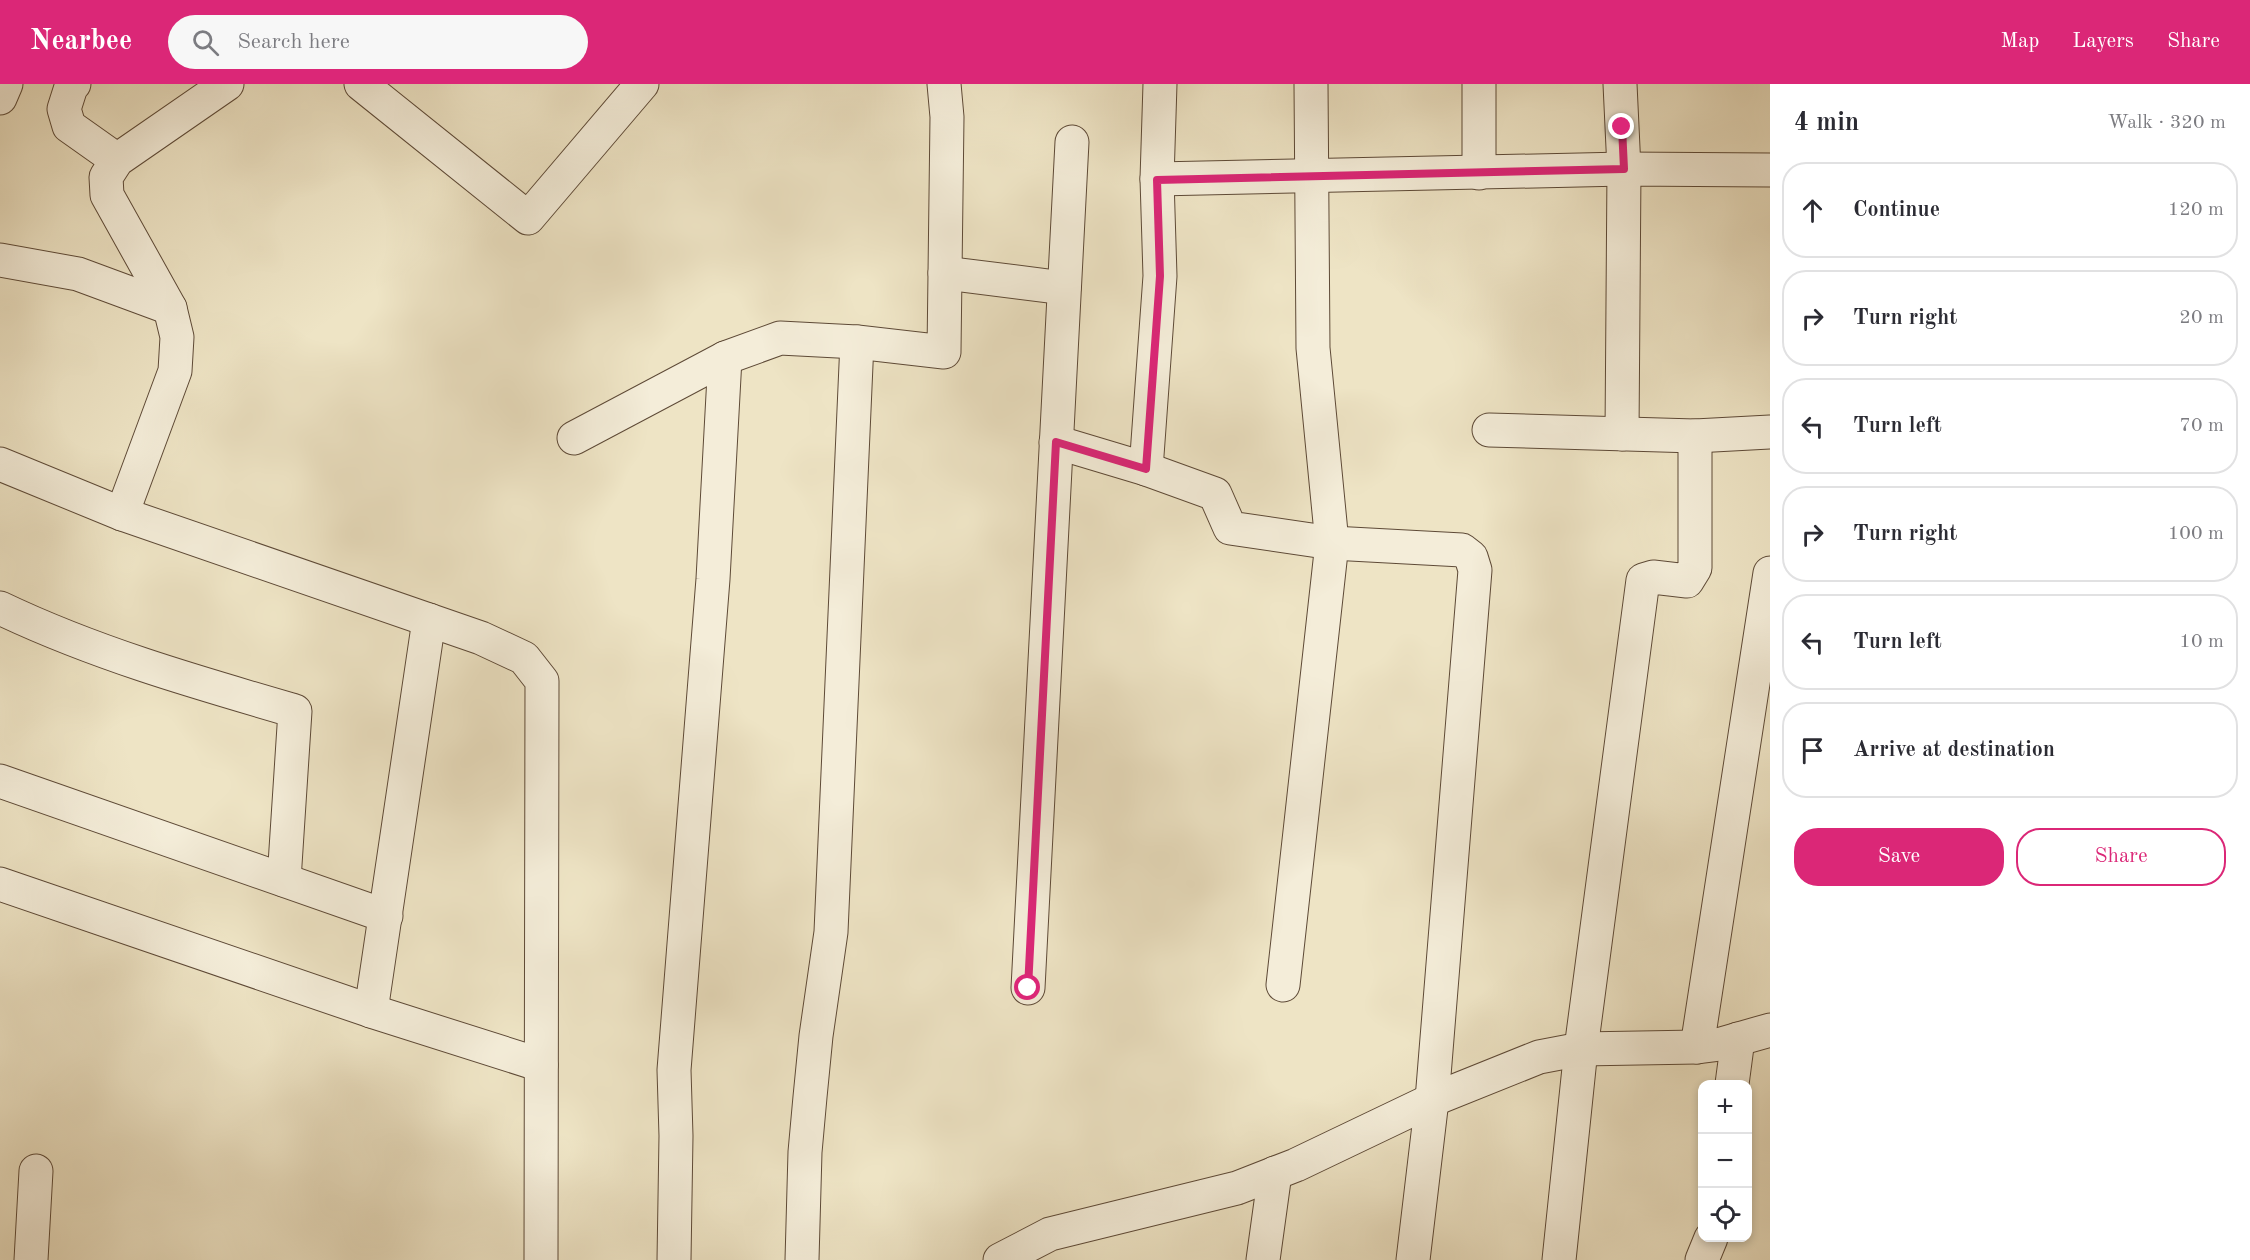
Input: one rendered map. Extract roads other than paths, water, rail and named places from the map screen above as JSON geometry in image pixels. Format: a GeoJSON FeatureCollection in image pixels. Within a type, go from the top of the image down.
{"type":"FeatureCollection","features":[{"type":"Feature","properties":{"kind":"street"},"geometry":{"type":"LineString","coordinates":[[0,98],[6,84]]}},
{"type":"Feature","properties":{"kind":"street"},"geometry":{"type":"LineString","coordinates":[[74,84],[64,109],[69,126],[117,160]]}},
{"type":"Feature","properties":{"kind":"street"},"geometry":{"type":"LineString","coordinates":[[122,514],[175,371],[177,337],[170,308],[107,195],[106,177],[117,160],[227,84]]}},
{"type":"Feature","properties":{"kind":"street"},"geometry":{"type":"LineString","coordinates":[[374,88],[528,218],[642,84]]}},
{"type":"Feature","properties":{"kind":"street"},"geometry":{"type":"LineString","coordinates":[[574,438],[725,358],[780,338],[857,342],[944,352],[947,117],[944,84]]}},
{"type":"Feature","properties":{"kind":"street"},"geometry":{"type":"LineString","coordinates":[[1146,469],[1160,276],[1157,180],[1160,84]]}},
{"type":"Feature","properties":{"kind":"street"},"geometry":{"type":"LineString","coordinates":[[1283,985],[1332,543],[1312,348],[1311,84]]}},
{"type":"Feature","properties":{"kind":"street"},"geometry":{"type":"LineString","coordinates":[[1479,84],[1479,173]]}},
{"type":"Feature","properties":{"kind":"street"},"geometry":{"type":"LineString","coordinates":[[1620,84],[1624,169],[1622,434]]}},
{"type":"Feature","properties":{"kind":"street"},"geometry":{"type":"LineString","coordinates":[[1028,988],[1072,142]]}},
{"type":"Feature","properties":{"kind":"street"},"geometry":{"type":"LineString","coordinates":[[1157,180],[1624,169],[1770,170]]}},
{"type":"Feature","properties":{"kind":"street"},"geometry":{"type":"LineString","coordinates":[[0,260],[78,273],[170,308]]}},
{"type":"Feature","properties":{"kind":"street"},"geometry":{"type":"LineString","coordinates":[[945,273],[1064,288]]}},
{"type":"Feature","properties":{"kind":"street"},"geometry":{"type":"LineString","coordinates":[[802,1260],[805,1152],[816,1036],[831,932],[857,342]]}},
{"type":"Feature","properties":{"kind":"street"},"geometry":{"type":"LineString","coordinates":[[674,1260],[674,1070],[713,579],[725,358]]}},
{"type":"Feature","properties":{"kind":"street"},"geometry":{"type":"LineString","coordinates":[[1488,430],[1695,436],[1770,432]]}},
{"type":"Feature","properties":{"kind":"street"},"geometry":{"type":"LineString","coordinates":[[1559,1260],[1581,1048],[1643,580],[1653,577],[1687,582],[1695,568],[1695,436]]}},
{"type":"Feature","properties":{"kind":"street"},"geometry":{"type":"LineString","coordinates":[[1056,442],[1146,469],[1215,494],[1230,528],[1332,543],[1462,550],[1471,557],[1475,570],[1432,1100],[1413,1260]]}},
{"type":"Feature","properties":{"kind":"street"},"geometry":{"type":"LineString","coordinates":[[0,464],[122,514],[481,638],[524,658],[542,681],[541,1260]]}},
{"type":"Feature","properties":{"kind":"street"},"geometry":{"type":"LineString","coordinates":[[1697,1047],[1770,573]]}},
{"type":"Feature","properties":{"kind":"street"},"geometry":{"type":"LineString","coordinates":[[0,608],[34,624],[168,674],[295,711],[284,880]]}},
{"type":"Feature","properties":{"kind":"street"},"geometry":{"type":"LineString","coordinates":[[372,1011],[429,620]]}},
{"type":"Feature","properties":{"kind":"street"},"geometry":{"type":"LineString","coordinates":[[0,781],[386,916]]}},
{"type":"Feature","properties":{"kind":"street"},"geometry":{"type":"LineString","coordinates":[[0,884],[372,1011],[541,1065]]}},
{"type":"Feature","properties":{"kind":"street"},"geometry":{"type":"LineString","coordinates":[[1000,1260],[1050,1234],[1237,1188],[1275,1173],[1432,1100],[1539,1057],[1581,1048],[1697,1047],[1720,1044],[1770,1030]]}},
{"type":"Feature","properties":{"kind":"street"},"geometry":{"type":"LineString","coordinates":[[1733,1080],[1738,1039]]}},
{"type":"Feature","properties":{"kind":"street"},"geometry":{"type":"LineString","coordinates":[[32,1260],[36,1171]]}},
{"type":"Feature","properties":{"kind":"street"},"geometry":{"type":"LineString","coordinates":[[1263,1260],[1275,1173]]}},
{"type":"Feature","properties":{"kind":"street"},"geometry":{"type":"LineString","coordinates":[[1702,1260],[1709,1242]]}}]}
